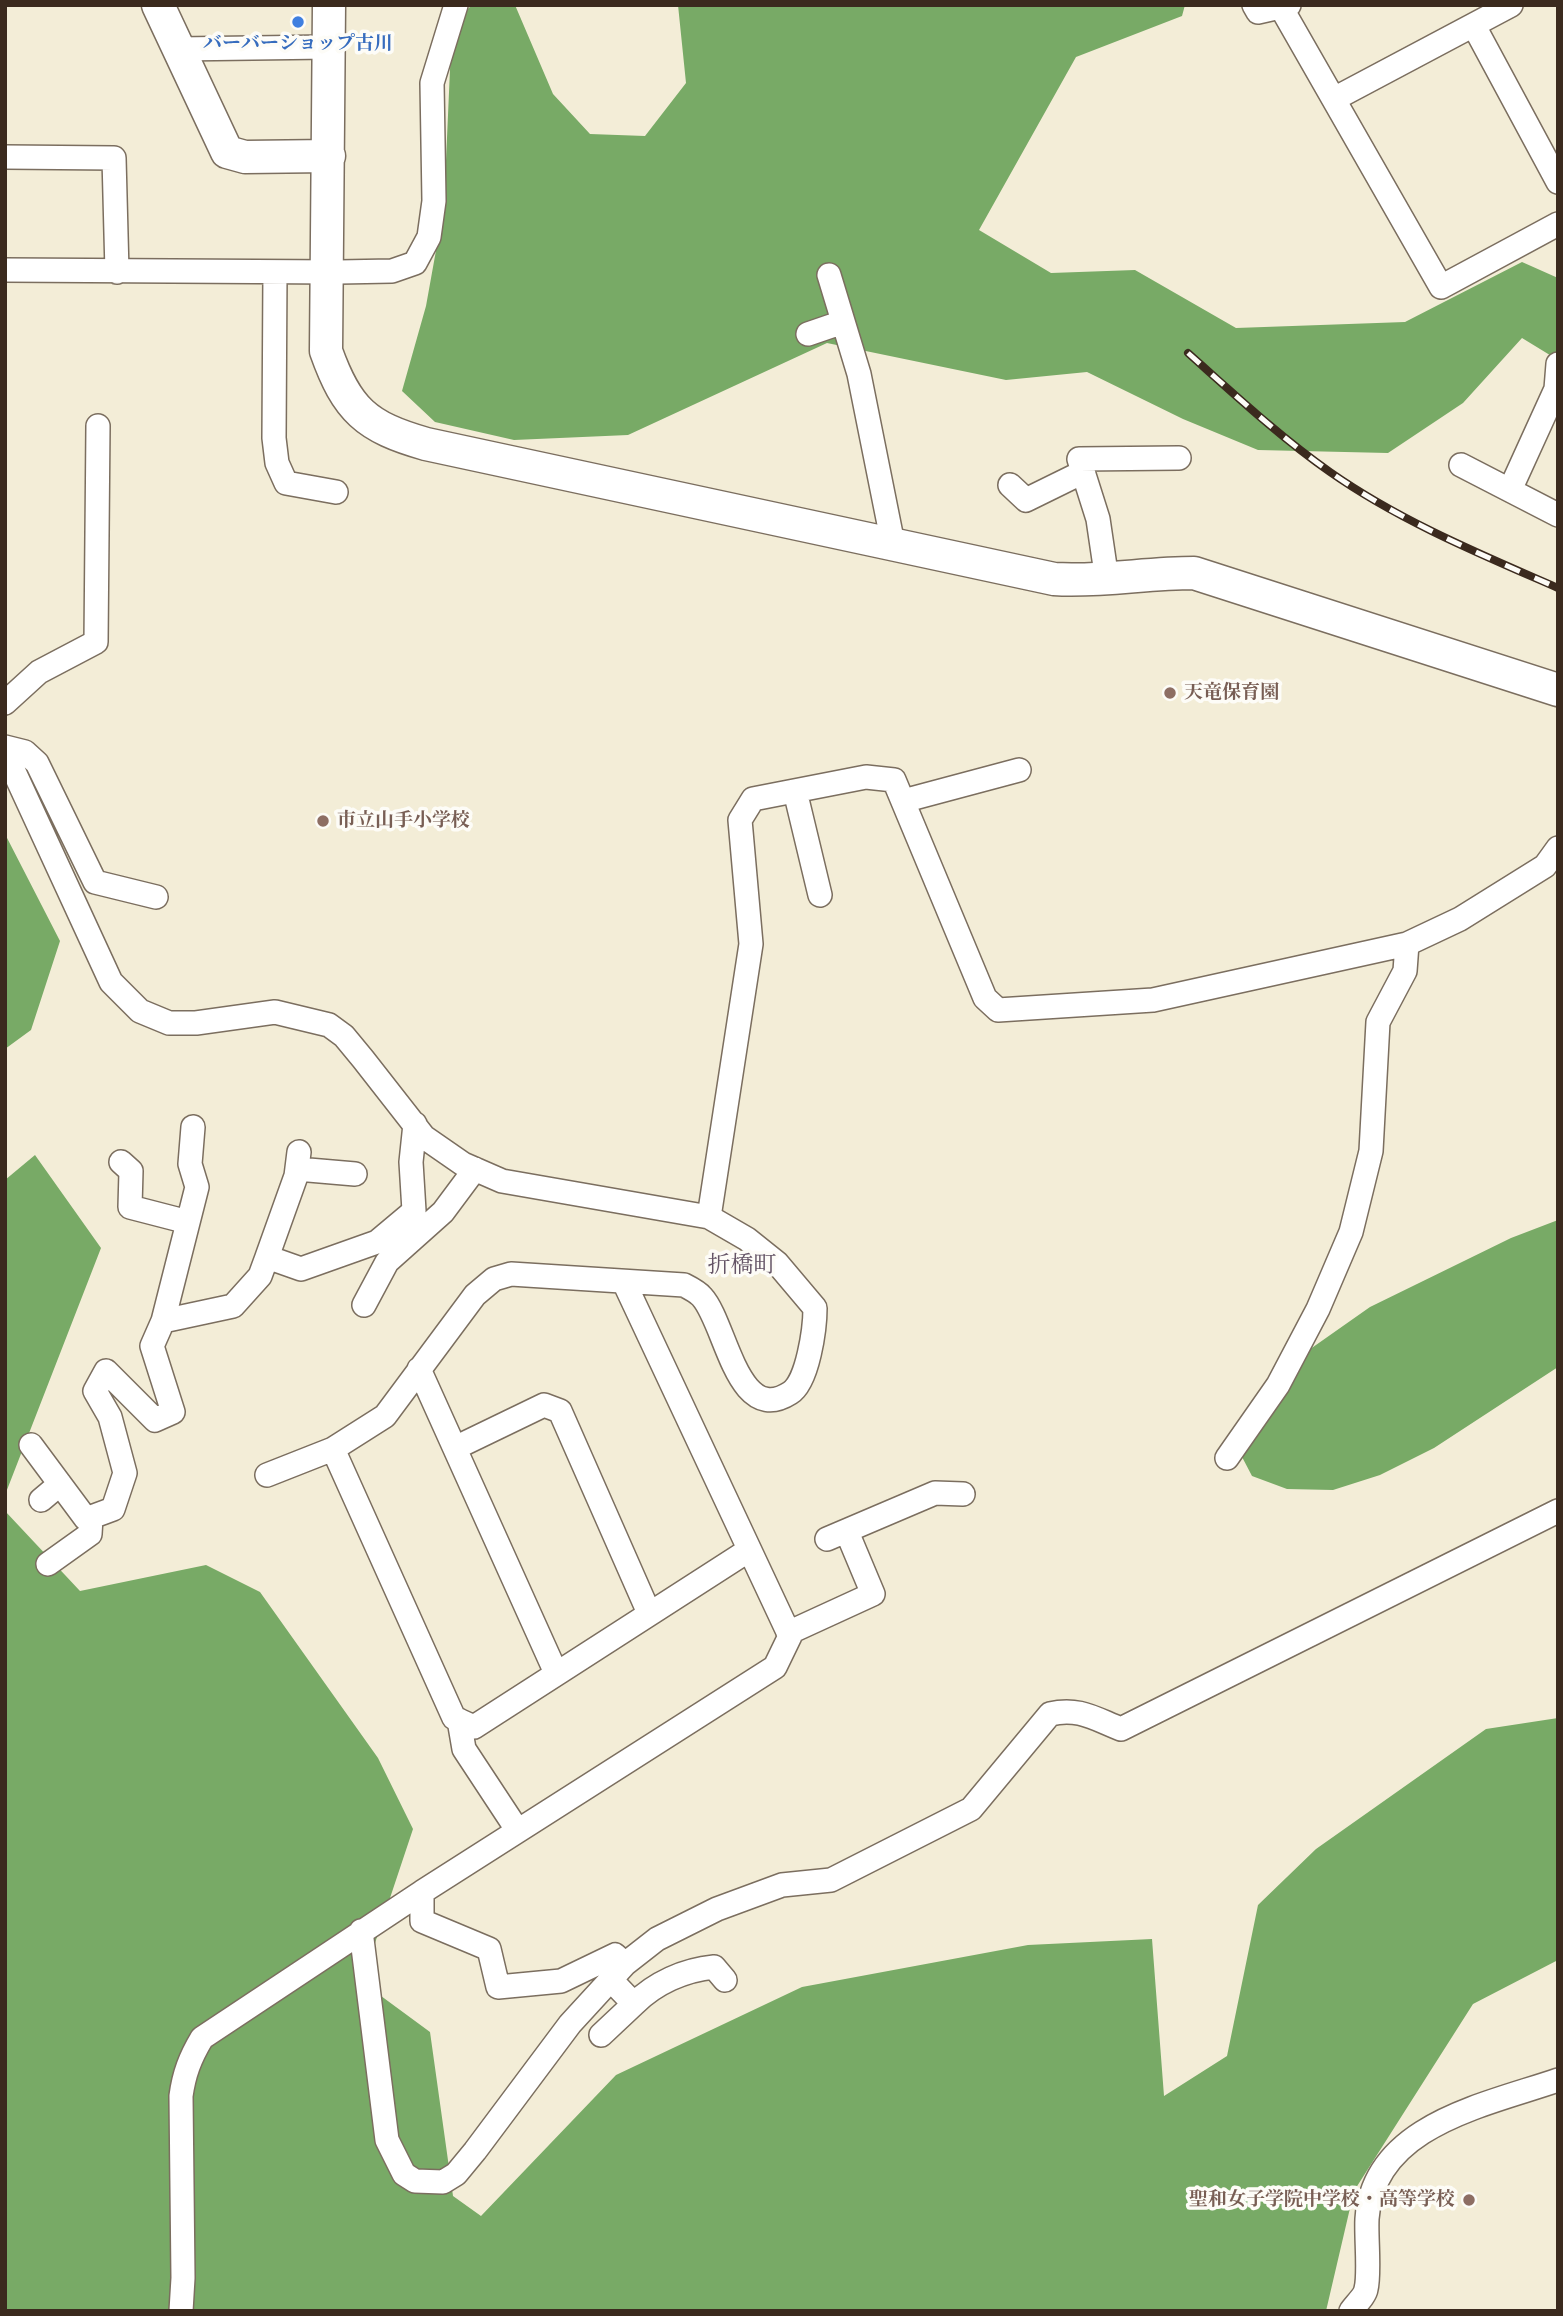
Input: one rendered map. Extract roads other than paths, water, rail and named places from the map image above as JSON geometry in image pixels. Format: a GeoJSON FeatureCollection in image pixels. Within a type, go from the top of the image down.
{"type":"FeatureCollection","features":[{"type":"Feature","properties":{"kind":"street"},"geometry":{"type":"LineString","coordinates":[[158,5],[227,152],[245,156],[329,156]]}},
{"type":"Feature","properties":{"kind":"street"},"geometry":{"type":"LineString","coordinates":[[329,5],[326,351],[336,380],[361,414],[387,433],[426,444],[1054,579],[1107,580],[1162,573],[1194,573],[1558,690]]}},
{"type":"Feature","properties":{"kind":"street"},"geometry":{"type":"LineString","coordinates":[[5,270],[393,271],[415,263],[429,237],[434,201],[432,83],[456,5]]}},
{"type":"Feature","properties":{"kind":"street"},"geometry":{"type":"LineString","coordinates":[[1254,5],[1258,12],[1285,7],[1441,287],[1558,225]]}},
{"type":"Feature","properties":{"kind":"street"},"geometry":{"type":"LineString","coordinates":[[1334,99],[1511,5]]}},
{"type":"Feature","properties":{"kind":"street"},"geometry":{"type":"LineString","coordinates":[[1474,26],[1558,181]]}},
{"type":"Feature","properties":{"kind":"street"},"geometry":{"type":"LineString","coordinates":[[177,49],[329,47]]}},
{"type":"Feature","properties":{"kind":"street"},"geometry":{"type":"LineString","coordinates":[[5,157],[114,158],[117,272]]}},
{"type":"Feature","properties":{"kind":"street"},"geometry":{"type":"LineString","coordinates":[[275,272],[274,438],[277,463],[286,482],[336,492]]}},
{"type":"Feature","properties":{"kind":"street"},"geometry":{"type":"LineString","coordinates":[[829,275],[859,373],[891,534],[890,544]]}},
{"type":"Feature","properties":{"kind":"street"},"geometry":{"type":"LineString","coordinates":[[808,334],[843,322]]}},
{"type":"Feature","properties":{"kind":"street"},"geometry":{"type":"LineString","coordinates":[[1510,490],[1556,389],[1558,364]]}},
{"type":"Feature","properties":{"kind":"street"},"geometry":{"type":"LineString","coordinates":[[5,703],[39,672],[96,642],[98,426]]}},
{"type":"Feature","properties":{"kind":"street"},"geometry":{"type":"LineString","coordinates":[[1107,580],[1098,519],[1079,458],[1179,458]]}},
{"type":"Feature","properties":{"kind":"street"},"geometry":{"type":"LineString","coordinates":[[1461,464],[1558,515]]}},
{"type":"Feature","properties":{"kind":"street"},"geometry":{"type":"LineString","coordinates":[[1010,485],[1027,500],[1083,472]]}},
{"type":"Feature","properties":{"kind":"street"},"geometry":{"type":"LineString","coordinates":[[5,750],[25,752],[37,763],[95,882],[156,897]]}},
{"type":"Feature","properties":{"kind":"street"},"geometry":{"type":"LineString","coordinates":[[5,750],[111,982],[140,1011],[169,1023],[196,1023],[275,1012],[329,1025],[351,1044],[424,1137],[475,1169],[502,1181],[709,1217],[747,1239],[777,1263],[815,1308],[815,1326],[803,1376],[794,1391],[778,1400],[760,1399],[746,1387],[702,1297],[684,1285],[512,1274],[494,1279],[475,1295],[385,1416],[334,1450],[267,1475]]}},
{"type":"Feature","properties":{"kind":"street"},"geometry":{"type":"LineString","coordinates":[[903,801],[1020,769]]}},
{"type":"Feature","properties":{"kind":"street"},"geometry":{"type":"LineString","coordinates":[[709,1217],[751,944],[740,820],[752,799],[866,777],[894,780],[985,998],[998,1010],[1153,1000],[1407,944],[1460,919],[1545,866],[1558,848]]}},
{"type":"Feature","properties":{"kind":"street"},"geometry":{"type":"LineString","coordinates":[[795,791],[820,895]]}},
{"type":"Feature","properties":{"kind":"street"},"geometry":{"type":"LineString","coordinates":[[1227,1458],[1278,1385],[1318,1309],[1351,1232],[1371,1151],[1378,1022],[1405,971],[1407,944]]}},
{"type":"Feature","properties":{"kind":"street"},"geometry":{"type":"LineString","coordinates":[[267,1257],[301,1269],[377,1242],[414,1212],[411,1162],[415,1124]]}},
{"type":"Feature","properties":{"kind":"street"},"geometry":{"type":"LineString","coordinates":[[31,1445],[86,1519],[91,1518],[113,1509],[125,1473],[110,1417],[95,1391],[99,1380],[106,1371],[155,1420],[173,1412],[152,1346],[163,1321],[197,1186],[190,1164],[192,1127]]}},
{"type":"Feature","properties":{"kind":"street"},"geometry":{"type":"LineString","coordinates":[[163,1321],[233,1306],[260,1276],[298,1160],[355,1174]]}},
{"type":"Feature","properties":{"kind":"street"},"geometry":{"type":"LineString","coordinates":[[121,1162],[131,1171],[130,1206],[188,1222]]}},
{"type":"Feature","properties":{"kind":"street"},"geometry":{"type":"LineString","coordinates":[[364,1306],[387,1262],[443,1212],[475,1169]]}},
{"type":"Feature","properties":{"kind":"street"},"geometry":{"type":"LineString","coordinates":[[181,2311],[181,2096],[184,2072],[202,2038],[361,1931],[775,1667],[790,1636],[624,1282]]}},
{"type":"Feature","properties":{"kind":"street"},"geometry":{"type":"LineString","coordinates":[[419,1369],[556,1673]]}},
{"type":"Feature","properties":{"kind":"street"},"geometry":{"type":"LineString","coordinates":[[454,1448],[544,1405],[560,1411],[649,1613]]}},
{"type":"Feature","properties":{"kind":"street"},"geometry":{"type":"LineString","coordinates":[[334,1450],[454,1718],[474,1727],[749,1549]]}},
{"type":"Feature","properties":{"kind":"street"},"geometry":{"type":"LineString","coordinates":[[41,1500],[60,1484]]}},
{"type":"Feature","properties":{"kind":"street"},"geometry":{"type":"LineString","coordinates":[[789,1633],[873,1594],[837,1536],[935,1493],[963,1494]]}},
{"type":"Feature","properties":{"kind":"street"},"geometry":{"type":"LineString","coordinates":[[361,1931],[387,2140],[396,2163],[404,2174],[415,2181],[443,2182],[456,2174],[561,2035],[618,1972],[657,1939],[717,1909],[782,1885],[831,1880],[971,1810],[1050,1714],[1068,1710],[1085,1712],[1121,1729],[1558,1511]]}},
{"type":"Feature","properties":{"kind":"street"},"geometry":{"type":"LineString","coordinates":[[48,1564],[90,1534],[91,1518]]}},
{"type":"Feature","properties":{"kind":"street"},"geometry":{"type":"LineString","coordinates":[[459,1720],[464,1749],[518,1830]]}},
{"type":"Feature","properties":{"kind":"street"},"geometry":{"type":"LineString","coordinates":[[422,1892],[422,1921],[489,1949],[498,1987],[561,1981],[615,1955],[618,1972],[634,2004]]}},
{"type":"Feature","properties":{"kind":"street"},"geometry":{"type":"LineString","coordinates":[[601,2035],[651,1987],[699,1969],[714,1967],[724,1980]]}},
{"type":"Feature","properties":{"kind":"street"},"geometry":{"type":"LineString","coordinates":[[1351,2311],[1366,2290],[1367,2211],[1381,2172],[1410,2139],[1456,2115],[1558,2080]]}},
{"type":"Feature","properties":{"kind":"railway"},"geometry":{"type":"LineString","coordinates":[[1188,353],[1293,444],[1357,490],[1441,536],[1558,588]]}},
{"type":"Feature","properties":{"kind":"place","name":"バーバーショップ古川"},"geometry":{"type":"Point","coordinates":[298,22]}},
{"type":"Feature","properties":{"kind":"place","name":"天竜保育園"},"geometry":{"type":"Point","coordinates":[1170,693]}},
{"type":"Feature","properties":{"kind":"place","name":"市立山手小学校"},"geometry":{"type":"Point","coordinates":[323,821]}},
{"type":"Feature","properties":{"kind":"place","name":"聖和女子学院中学校・高等学校"},"geometry":{"type":"Point","coordinates":[1469,2200]}},
{"type":"Feature","properties":{"kind":"district","name":"折橋町"},"geometry":{"type":"Point","coordinates":[742,1266]}}]}
